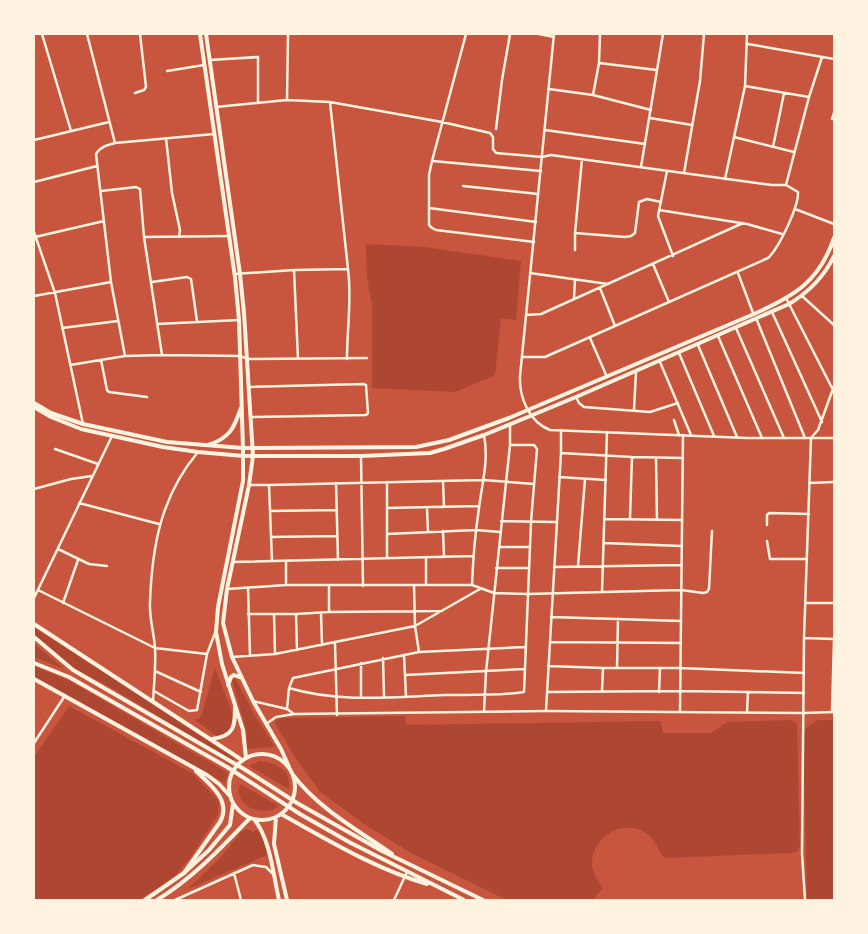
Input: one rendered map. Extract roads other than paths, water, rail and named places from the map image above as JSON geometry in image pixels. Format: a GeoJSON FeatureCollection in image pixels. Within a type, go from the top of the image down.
{"type":"FeatureCollection","features":[{"type":"Feature","properties":{"kind":"main road"},"geometry":{"type":"LineString","coordinates":[[200,34],[230,236],[239,320],[244,456],[243,481],[218,607],[216,632],[218,649],[242,730],[244,759]]}},
{"type":"Feature","properties":{"kind":"main road"},"geometry":{"type":"LineString","coordinates":[[206,34],[240,274],[253,456],[249,485],[227,589],[223,623],[225,634],[232,657],[253,701],[281,749],[293,775],[306,792],[325,808],[404,862]]}},
{"type":"Feature","properties":{"kind":"main road"},"geometry":{"type":"LineString","coordinates":[[208,97],[215,96]]}},
{"type":"Feature","properties":{"kind":"main road"},"geometry":{"type":"LineString","coordinates":[[34,403],[51,413],[83,424],[166,442],[243,448],[403,448],[432,445],[490,425],[607,377],[754,314],[786,298],[806,285],[826,258],[834,238]]}},
{"type":"Feature","properties":{"kind":"main road"},"geometry":{"type":"LineString","coordinates":[[34,407],[64,423],[81,429],[198,452],[244,456],[362,456],[430,453],[484,434],[576,397],[660,362],[789,304],[810,290],[822,276],[834,256]]}},
{"type":"Feature","properties":{"kind":"main road"},"geometry":{"type":"LineString","coordinates":[[806,285],[810,290]]}},
{"type":"Feature","properties":{"kind":"main road"},"geometry":{"type":"LineString","coordinates":[[205,446],[222,439],[228,434],[242,406]]}},
{"type":"Feature","properties":{"kind":"main road"},"geometry":{"type":"LineString","coordinates":[[34,624],[244,759]]}},
{"type":"Feature","properties":{"kind":"main road"},"geometry":{"type":"LineString","coordinates":[[34,637],[73,670],[237,764],[296,803],[404,862],[484,900]]}},
{"type":"Feature","properties":{"kind":"main road"},"geometry":{"type":"LineString","coordinates":[[34,663],[69,677],[166,732],[349,842],[464,900]]}},
{"type":"Feature","properties":{"kind":"main road"},"geometry":{"type":"LineString","coordinates":[[228,685],[234,675],[242,678]]}},
{"type":"Feature","properties":{"kind":"main road"},"geometry":{"type":"LineString","coordinates":[[34,679],[186,763],[219,784],[230,796]]}},
{"type":"Feature","properties":{"kind":"main road"},"geometry":{"type":"LineString","coordinates":[[211,739],[222,738],[230,733],[234,724],[234,706]]}},
{"type":"Feature","properties":{"kind":"main road"},"geometry":{"type":"LineString","coordinates":[[289,767],[282,760],[264,754],[255,754],[244,759],[235,767],[230,776],[228,786],[233,804],[243,814],[252,818],[269,819],[276,817],[289,806],[294,797],[293,775]]}},
{"type":"Feature","properties":{"kind":"main road"},"geometry":{"type":"LineString","coordinates":[[184,873],[220,822],[224,808],[221,798],[213,788],[186,763]]}},
{"type":"Feature","properties":{"kind":"main road"},"geometry":{"type":"LineString","coordinates":[[146,900],[184,873],[209,850],[228,828],[233,804]]}},
{"type":"Feature","properties":{"kind":"main road"},"geometry":{"type":"LineString","coordinates":[[281,814],[372,863],[405,878],[437,887]]}},
{"type":"Feature","properties":{"kind":"main road"},"geometry":{"type":"LineString","coordinates":[[276,817],[274,844],[287,900]]}},
{"type":"Feature","properties":{"kind":"main road"},"geometry":{"type":"LineString","coordinates":[[252,818],[260,827],[267,843],[279,900]]}},
{"type":"Feature","properties":{"kind":"main road"},"geometry":{"type":"LineString","coordinates":[[157,900],[177,887],[217,853],[252,818]]}},
{"type":"Feature","properties":{"kind":"street"},"geometry":{"type":"LineString","coordinates":[[42,34],[71,131]]}},
{"type":"Feature","properties":{"kind":"street"},"geometry":{"type":"LineString","coordinates":[[87,34],[115,143]]}},
{"type":"Feature","properties":{"kind":"street"},"geometry":{"type":"LineString","coordinates":[[135,92],[146,88],[140,34]]}},
{"type":"Feature","properties":{"kind":"street"},"geometry":{"type":"LineString","coordinates":[[287,100],[288,34]]}},
{"type":"Feature","properties":{"kind":"street"},"geometry":{"type":"LineString","coordinates":[[466,34],[429,175],[429,225],[436,230],[534,242]]}},
{"type":"Feature","properties":{"kind":"street"},"geometry":{"type":"LineString","coordinates":[[496,129],[510,34]]}},
{"type":"Feature","properties":{"kind":"street"},"geometry":{"type":"LineString","coordinates":[[539,34],[554,35],[520,382],[522,399],[527,409],[546,429],[762,438],[834,438]]}},
{"type":"Feature","properties":{"kind":"street"},"geometry":{"type":"LineString","coordinates":[[593,95],[599,63],[600,34]]}},
{"type":"Feature","properties":{"kind":"street"},"geometry":{"type":"LineString","coordinates":[[641,167],[663,34]]}},
{"type":"Feature","properties":{"kind":"street"},"geometry":{"type":"LineString","coordinates":[[684,173],[700,81],[704,34]]}},
{"type":"Feature","properties":{"kind":"street"},"geometry":{"type":"LineString","coordinates":[[725,179],[745,86],[747,34]]}},
{"type":"Feature","properties":{"kind":"street"},"geometry":{"type":"LineString","coordinates":[[748,44],[834,59]]}},
{"type":"Feature","properties":{"kind":"street"},"geometry":{"type":"LineString","coordinates":[[210,60],[258,57],[258,102]]}},
{"type":"Feature","properties":{"kind":"street"},"geometry":{"type":"LineString","coordinates":[[786,185],[809,97],[822,57]]}},
{"type":"Feature","properties":{"kind":"street"},"geometry":{"type":"LineString","coordinates":[[599,63],[657,70]]}},
{"type":"Feature","properties":{"kind":"street"},"geometry":{"type":"LineString","coordinates":[[167,71],[204,66]]}},
{"type":"Feature","properties":{"kind":"street"},"geometry":{"type":"LineString","coordinates":[[745,86],[809,97]]}},
{"type":"Feature","properties":{"kind":"street"},"geometry":{"type":"LineString","coordinates":[[549,89],[593,95],[651,110]]}},
{"type":"Feature","properties":{"kind":"street"},"geometry":{"type":"LineString","coordinates":[[773,147],[784,93]]}},
{"type":"Feature","properties":{"kind":"street"},"geometry":{"type":"LineString","coordinates":[[216,107],[287,100],[330,102],[442,122],[490,133],[493,137],[493,149],[496,153],[542,157],[551,155],[725,179],[786,185],[798,192],[795,209],[778,247],[768,258],[738,273],[545,357],[522,357]]}},
{"type":"Feature","properties":{"kind":"street"},"geometry":{"type":"LineString","coordinates":[[330,102],[351,297],[347,327],[347,358]]}},
{"type":"Feature","properties":{"kind":"street"},"geometry":{"type":"LineString","coordinates":[[832,120],[834,113]]}},
{"type":"Feature","properties":{"kind":"street"},"geometry":{"type":"LineString","coordinates":[[650,118],[692,126]]}},
{"type":"Feature","properties":{"kind":"street"},"geometry":{"type":"LineString","coordinates":[[34,140],[109,122]]}},
{"type":"Feature","properties":{"kind":"street"},"geometry":{"type":"LineString","coordinates":[[545,130],[645,144]]}},
{"type":"Feature","properties":{"kind":"street"},"geometry":{"type":"LineString","coordinates":[[124,356],[111,282],[96,157],[98,150],[115,143],[214,134]]}},
{"type":"Feature","properties":{"kind":"street"},"geometry":{"type":"LineString","coordinates":[[734,137],[794,152]]}},
{"type":"Feature","properties":{"kind":"street"},"geometry":{"type":"LineString","coordinates":[[166,138],[172,193],[180,230],[179,237]]}},
{"type":"Feature","properties":{"kind":"street"},"geometry":{"type":"LineString","coordinates":[[575,250],[582,159]]}},
{"type":"Feature","properties":{"kind":"street"},"geometry":{"type":"LineString","coordinates":[[432,160],[541,171]]}},
{"type":"Feature","properties":{"kind":"street"},"geometry":{"type":"LineString","coordinates":[[34,182],[97,166]]}},
{"type":"Feature","properties":{"kind":"street"},"geometry":{"type":"LineString","coordinates":[[667,171],[659,210],[659,221],[673,256]]}},
{"type":"Feature","properties":{"kind":"street"},"geometry":{"type":"LineString","coordinates":[[463,186],[538,194]]}},
{"type":"Feature","properties":{"kind":"street"},"geometry":{"type":"LineString","coordinates":[[101,191],[136,187],[140,189],[144,237],[162,354]]}},
{"type":"Feature","properties":{"kind":"street"},"geometry":{"type":"LineString","coordinates":[[575,233],[631,236],[635,233],[639,202],[647,199],[661,202]]}},
{"type":"Feature","properties":{"kind":"street"},"geometry":{"type":"LineString","coordinates":[[429,208],[536,222]]}},
{"type":"Feature","properties":{"kind":"street"},"geometry":{"type":"LineString","coordinates":[[795,209],[834,224]]}},
{"type":"Feature","properties":{"kind":"street"},"geometry":{"type":"LineString","coordinates":[[659,210],[743,224],[783,235]]}},
{"type":"Feature","properties":{"kind":"street"},"geometry":{"type":"LineString","coordinates":[[34,237],[104,221]]}},
{"type":"Feature","properties":{"kind":"street"},"geometry":{"type":"LineString","coordinates":[[526,315],[541,314],[743,224]]}},
{"type":"Feature","properties":{"kind":"street"},"geometry":{"type":"LineString","coordinates":[[34,232],[34,237],[54,293],[83,424]]}},
{"type":"Feature","properties":{"kind":"street"},"geometry":{"type":"LineString","coordinates":[[144,237],[230,236]]}},
{"type":"Feature","properties":{"kind":"street"},"geometry":{"type":"LineString","coordinates":[[652,264],[669,302]]}},
{"type":"Feature","properties":{"kind":"street"},"geometry":{"type":"LineString","coordinates":[[234,274],[348,269]]}},
{"type":"Feature","properties":{"kind":"street"},"geometry":{"type":"LineString","coordinates":[[294,270],[298,360]]}},
{"type":"Feature","properties":{"kind":"street"},"geometry":{"type":"LineString","coordinates":[[530,273],[609,284]]}},
{"type":"Feature","properties":{"kind":"street"},"geometry":{"type":"LineString","coordinates":[[738,273],[806,438]]}},
{"type":"Feature","properties":{"kind":"street"},"geometry":{"type":"LineString","coordinates":[[152,282],[187,277],[191,279],[197,321]]}},
{"type":"Feature","properties":{"kind":"street"},"geometry":{"type":"LineString","coordinates":[[574,299],[575,280]]}},
{"type":"Feature","properties":{"kind":"street"},"geometry":{"type":"LineString","coordinates":[[34,296],[111,282]]}},
{"type":"Feature","properties":{"kind":"street"},"geometry":{"type":"LineString","coordinates":[[600,288],[616,326]]}},
{"type":"Feature","properties":{"kind":"street"},"geometry":{"type":"LineString","coordinates":[[802,296],[834,325]]}},
{"type":"Feature","properties":{"kind":"street"},"geometry":{"type":"LineString","coordinates":[[786,298],[834,388],[822,422],[811,438],[804,638],[802,854],[805,900]]}},
{"type":"Feature","properties":{"kind":"street"},"geometry":{"type":"LineString","coordinates":[[772,312],[822,422]]}},
{"type":"Feature","properties":{"kind":"street"},"geometry":{"type":"LineString","coordinates":[[157,324],[239,320]]}},
{"type":"Feature","properties":{"kind":"street"},"geometry":{"type":"LineString","coordinates":[[62,328],[118,321]]}},
{"type":"Feature","properties":{"kind":"street"},"geometry":{"type":"LineString","coordinates":[[736,328],[784,438]]}},
{"type":"Feature","properties":{"kind":"street"},"geometry":{"type":"LineString","coordinates":[[718,336],[762,438]]}},
{"type":"Feature","properties":{"kind":"street"},"geometry":{"type":"LineString","coordinates":[[590,338],[607,377]]}},
{"type":"Feature","properties":{"kind":"street"},"geometry":{"type":"LineString","coordinates":[[698,345],[737,437]]}},
{"type":"Feature","properties":{"kind":"street"},"geometry":{"type":"LineString","coordinates":[[679,353],[714,436]]}},
{"type":"Feature","properties":{"kind":"street"},"geometry":{"type":"LineString","coordinates":[[70,365],[124,356],[162,354],[298,360],[367,358]]}},
{"type":"Feature","properties":{"kind":"street"},"geometry":{"type":"LineString","coordinates":[[101,360],[109,392],[147,397]]}},
{"type":"Feature","properties":{"kind":"street"},"geometry":{"type":"LineString","coordinates":[[660,362],[691,435]]}},
{"type":"Feature","properties":{"kind":"street"},"geometry":{"type":"LineString","coordinates":[[634,411],[636,372]]}},
{"type":"Feature","properties":{"kind":"street"},"geometry":{"type":"LineString","coordinates":[[249,387],[364,384],[366,385],[368,413],[366,416],[250,416]]}},
{"type":"Feature","properties":{"kind":"street"},"geometry":{"type":"LineString","coordinates":[[576,397],[584,407],[650,412],[678,403]]}},
{"type":"Feature","properties":{"kind":"street"},"geometry":{"type":"LineString","coordinates":[[674,420],[681,435],[683,458],[680,712]]}},
{"type":"Feature","properties":{"kind":"street"},"geometry":{"type":"LineString","coordinates":[[484,711],[496,568],[510,445],[510,424]]}},
{"type":"Feature","properties":{"kind":"street"},"geometry":{"type":"LineString","coordinates":[[546,711],[561,430]]}},
{"type":"Feature","properties":{"kind":"street"},"geometry":{"type":"LineString","coordinates":[[602,592],[607,432]]}},
{"type":"Feature","properties":{"kind":"street"},"geometry":{"type":"LineString","coordinates":[[472,585],[473,556],[486,454],[484,434]]}},
{"type":"Feature","properties":{"kind":"street"},"geometry":{"type":"LineString","coordinates":[[34,598],[112,436]]}},
{"type":"Feature","properties":{"kind":"street"},"geometry":{"type":"LineString","coordinates":[[289,688],[308,694],[337,698],[523,692],[536,446],[510,445]]}},
{"type":"Feature","properties":{"kind":"street"},"geometry":{"type":"LineString","coordinates":[[55,449],[98,464]]}},
{"type":"Feature","properties":{"kind":"street"},"geometry":{"type":"LineString","coordinates":[[153,701],[155,648],[150,604],[153,561],[159,524],[178,480],[198,452]]}},
{"type":"Feature","properties":{"kind":"street"},"geometry":{"type":"LineString","coordinates":[[561,453],[632,458],[683,458]]}},
{"type":"Feature","properties":{"kind":"street"},"geometry":{"type":"LineString","coordinates":[[362,456],[363,586]]}},
{"type":"Feature","properties":{"kind":"street"},"geometry":{"type":"LineString","coordinates":[[630,519],[632,458]]}},
{"type":"Feature","properties":{"kind":"street"},"geometry":{"type":"LineString","coordinates":[[656,458],[658,520]]}},
{"type":"Feature","properties":{"kind":"street"},"geometry":{"type":"LineString","coordinates":[[34,489],[70,478],[92,476]]}},
{"type":"Feature","properties":{"kind":"street"},"geometry":{"type":"LineString","coordinates":[[559,477],[606,480]]}},
{"type":"Feature","properties":{"kind":"street"},"geometry":{"type":"LineString","coordinates":[[578,566],[585,479]]}},
{"type":"Feature","properties":{"kind":"street"},"geometry":{"type":"LineString","coordinates":[[249,485],[483,480],[534,484]]}},
{"type":"Feature","properties":{"kind":"street"},"geometry":{"type":"LineString","coordinates":[[443,481],[444,507]]}},
{"type":"Feature","properties":{"kind":"street"},"geometry":{"type":"LineString","coordinates":[[387,482],[387,559]]}},
{"type":"Feature","properties":{"kind":"street"},"geometry":{"type":"LineString","coordinates":[[809,483],[834,482]]}},
{"type":"Feature","properties":{"kind":"street"},"geometry":{"type":"LineString","coordinates":[[336,483],[338,560]]}},
{"type":"Feature","properties":{"kind":"street"},"geometry":{"type":"LineString","coordinates":[[269,485],[272,561]]}},
{"type":"Feature","properties":{"kind":"street"},"geometry":{"type":"LineString","coordinates":[[79,503],[159,524]]}},
{"type":"Feature","properties":{"kind":"street"},"geometry":{"type":"LineString","coordinates":[[387,508],[479,506]]}},
{"type":"Feature","properties":{"kind":"street"},"geometry":{"type":"LineString","coordinates":[[427,508],[428,532]]}},
{"type":"Feature","properties":{"kind":"street"},"geometry":{"type":"LineString","coordinates":[[270,511],[336,510]]}},
{"type":"Feature","properties":{"kind":"street"},"geometry":{"type":"LineString","coordinates":[[767,525],[767,515],[769,513],[809,514]]}},
{"type":"Feature","properties":{"kind":"street"},"geometry":{"type":"LineString","coordinates":[[604,519],[682,520]]}},
{"type":"Feature","properties":{"kind":"street"},"geometry":{"type":"LineString","coordinates":[[501,521],[556,522]]}},
{"type":"Feature","properties":{"kind":"street"},"geometry":{"type":"LineString","coordinates":[[387,534],[476,530],[500,532]]}},
{"type":"Feature","properties":{"kind":"street"},"geometry":{"type":"LineString","coordinates":[[444,531],[444,557]]}},
{"type":"Feature","properties":{"kind":"street"},"geometry":{"type":"LineString","coordinates":[[227,589],[286,585],[472,585],[494,593],[553,594],[682,590],[703,593],[709,589],[712,531]]}},
{"type":"Feature","properties":{"kind":"street"},"geometry":{"type":"LineString","coordinates":[[271,537],[337,536]]}},
{"type":"Feature","properties":{"kind":"street"},"geometry":{"type":"LineString","coordinates":[[768,541],[770,558],[807,558]]}},
{"type":"Feature","properties":{"kind":"street"},"geometry":{"type":"LineString","coordinates":[[604,543],[681,546]]}},
{"type":"Feature","properties":{"kind":"street"},"geometry":{"type":"LineString","coordinates":[[499,547],[530,547]]}},
{"type":"Feature","properties":{"kind":"street"},"geometry":{"type":"LineString","coordinates":[[58,549],[78,560],[93,565],[107,566]]}},
{"type":"Feature","properties":{"kind":"street"},"geometry":{"type":"LineString","coordinates":[[232,562],[473,556]]}},
{"type":"Feature","properties":{"kind":"street"},"geometry":{"type":"LineString","coordinates":[[426,558],[426,585]]}},
{"type":"Feature","properties":{"kind":"street"},"geometry":{"type":"LineString","coordinates":[[63,604],[78,560]]}},
{"type":"Feature","properties":{"kind":"street"},"geometry":{"type":"LineString","coordinates":[[286,561],[286,585]]}},
{"type":"Feature","properties":{"kind":"street"},"geometry":{"type":"LineString","coordinates":[[554,567],[682,565]]}},
{"type":"Feature","properties":{"kind":"street"},"geometry":{"type":"LineString","coordinates":[[496,568],[529,568]]}},
{"type":"Feature","properties":{"kind":"street"},"geometry":{"type":"LineString","coordinates":[[414,585],[418,652]]}},
{"type":"Feature","properties":{"kind":"street"},"geometry":{"type":"LineString","coordinates":[[328,612],[329,586]]}},
{"type":"Feature","properties":{"kind":"street"},"geometry":{"type":"LineString","coordinates":[[248,588],[250,655]]}},
{"type":"Feature","properties":{"kind":"street"},"geometry":{"type":"LineString","coordinates":[[232,657],[275,654],[415,626],[481,589]]}},
{"type":"Feature","properties":{"kind":"street"},"geometry":{"type":"LineString","coordinates":[[38,590],[155,648],[207,654]]}},
{"type":"Feature","properties":{"kind":"street"},"geometry":{"type":"LineString","coordinates":[[805,604],[834,603]]}},
{"type":"Feature","properties":{"kind":"street"},"geometry":{"type":"LineString","coordinates":[[248,614],[444,611]]}},
{"type":"Feature","properties":{"kind":"street"},"geometry":{"type":"LineString","coordinates":[[320,613],[322,645]]}},
{"type":"Feature","properties":{"kind":"street"},"geometry":{"type":"LineString","coordinates":[[274,614],[275,654]]}},
{"type":"Feature","properties":{"kind":"street"},"geometry":{"type":"LineString","coordinates":[[296,614],[297,650]]}},
{"type":"Feature","properties":{"kind":"street"},"geometry":{"type":"LineString","coordinates":[[551,618],[681,621]]}},
{"type":"Feature","properties":{"kind":"street"},"geometry":{"type":"LineString","coordinates":[[617,668],[618,619]]}},
{"type":"Feature","properties":{"kind":"street"},"geometry":{"type":"LineString","coordinates":[[154,690],[189,711],[193,711],[198,707],[207,654],[216,632]]}},
{"type":"Feature","properties":{"kind":"street"},"geometry":{"type":"LineString","coordinates":[[266,724],[276,717],[294,714],[484,711],[833,712],[834,639],[804,638]]}},
{"type":"Feature","properties":{"kind":"street"},"geometry":{"type":"LineString","coordinates":[[550,642],[681,644]]}},
{"type":"Feature","properties":{"kind":"street"},"geometry":{"type":"LineString","coordinates":[[335,643],[337,714]]}},
{"type":"Feature","properties":{"kind":"street"},"geometry":{"type":"LineString","coordinates":[[287,709],[289,688],[293,678],[418,652],[526,647]]}},
{"type":"Feature","properties":{"kind":"street"},"geometry":{"type":"LineString","coordinates":[[404,655],[406,696]]}},
{"type":"Feature","properties":{"kind":"street"},"geometry":{"type":"LineString","coordinates":[[384,658],[384,697]]}},
{"type":"Feature","properties":{"kind":"street"},"geometry":{"type":"LineString","coordinates":[[361,663],[361,697]]}},
{"type":"Feature","properties":{"kind":"street"},"geometry":{"type":"LineString","coordinates":[[548,666],[680,668],[804,674]]}},
{"type":"Feature","properties":{"kind":"street"},"geometry":{"type":"LineString","coordinates":[[602,691],[603,668]]}},
{"type":"Feature","properties":{"kind":"street"},"geometry":{"type":"LineString","coordinates":[[659,692],[660,668]]}},
{"type":"Feature","properties":{"kind":"street"},"geometry":{"type":"LineString","coordinates":[[405,676],[525,669]]}},
{"type":"Feature","properties":{"kind":"street"},"geometry":{"type":"LineString","coordinates":[[155,671],[201,692]]}},
{"type":"Feature","properties":{"kind":"street"},"geometry":{"type":"LineString","coordinates":[[546,692],[680,691],[804,694]]}},
{"type":"Feature","properties":{"kind":"street"},"geometry":{"type":"LineString","coordinates":[[747,712],[748,692]]}},
{"type":"Feature","properties":{"kind":"street"},"geometry":{"type":"LineString","coordinates":[[34,743],[64,696]]}},
{"type":"Feature","properties":{"kind":"street"},"geometry":{"type":"LineString","coordinates":[[253,701],[287,709],[294,714]]}},
{"type":"Feature","properties":{"kind":"street"},"geometry":{"type":"LineString","coordinates":[[175,900],[256,865],[266,867],[273,874]]}},
{"type":"Feature","properties":{"kind":"street"},"geometry":{"type":"LineString","coordinates":[[394,900],[407,872]]}},
{"type":"Feature","properties":{"kind":"street"},"geometry":{"type":"LineString","coordinates":[[234,873],[241,900]]}}]}
